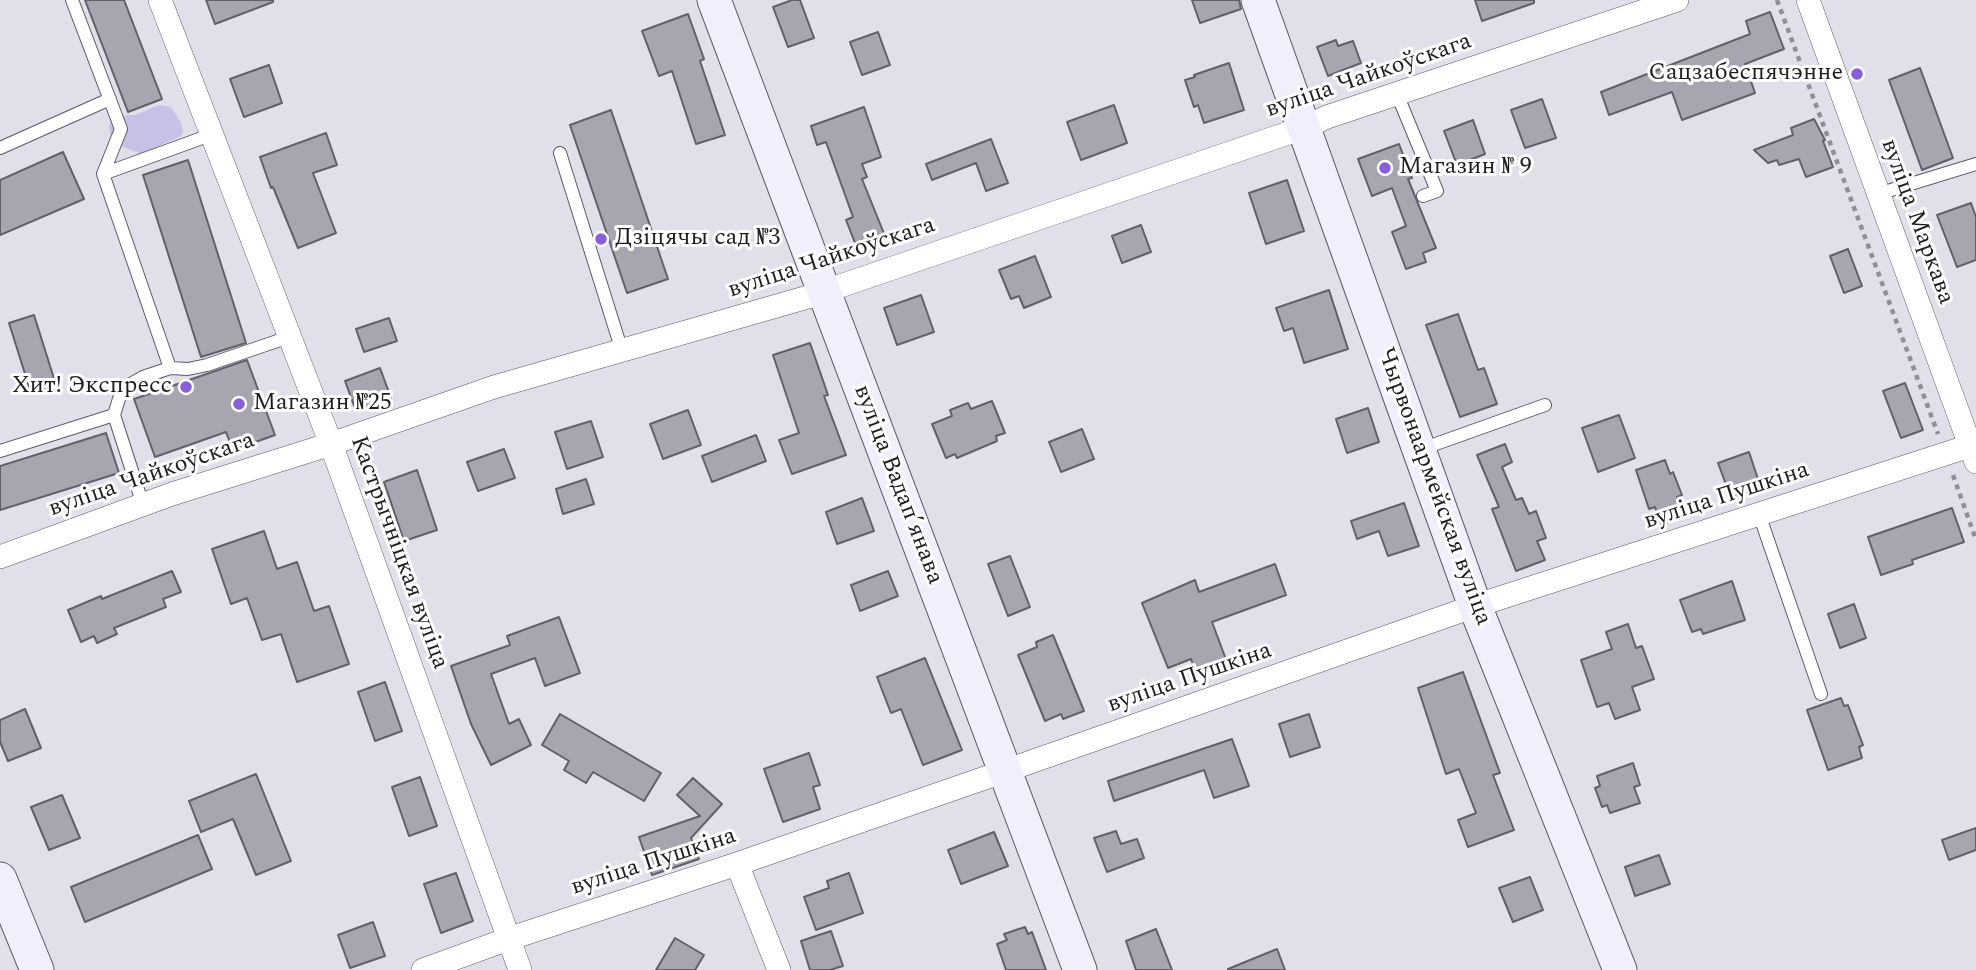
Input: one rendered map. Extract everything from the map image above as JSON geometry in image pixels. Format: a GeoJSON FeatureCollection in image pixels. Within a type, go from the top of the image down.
{"type":"FeatureCollection","features":[{"type":"Feature","properties":{"kind":"main road","name":"вуліца Вадапʼянава"},"geometry":{"type":"LineString","coordinates":[[714,0],[1080,970]]}},
{"type":"Feature","properties":{"kind":"main road","name":"Чырвонаармейская вуліца"},"geometry":{"type":"LineString","coordinates":[[1258,0],[1475,606],[1620,970]]}},
{"type":"Feature","properties":{"kind":"main road"},"geometry":{"type":"LineString","coordinates":[[0,879],[37,970]]}},
{"type":"Feature","properties":{"kind":"street","name":"Кастрычніцкая вуліца"},"geometry":{"type":"LineString","coordinates":[[160,0],[331,444],[520,970]]}},
{"type":"Feature","properties":{"kind":"street","name":"вуліца Чайкоўскага"},"geometry":{"type":"LineString","coordinates":[[0,557],[144,505],[494,387],[824,291],[1303,128],[1327,117],[1677,0]]}},
{"type":"Feature","properties":{"kind":"street","name":"вуліца Маркава"},"geometry":{"type":"LineString","coordinates":[[1808,0],[1974,451]]}},
{"type":"Feature","properties":{"kind":"street","name":"вуліца Пушкіна"},"geometry":{"type":"LineString","coordinates":[[423,970],[508,939],[737,864],[1475,606],[1945,454],[1974,451]]}},
{"type":"Feature","properties":{"kind":"street"},"geometry":{"type":"LineString","coordinates":[[737,864],[779,970]]}},
{"type":"Feature","properties":{"kind":"lane"},"geometry":{"type":"LineString","coordinates":[[72,0],[121,130],[103,174],[170,368]]}},
{"type":"Feature","properties":{"kind":"lane"},"geometry":{"type":"LineString","coordinates":[[1396,94],[1437,191],[1423,196]]}},
{"type":"Feature","properties":{"kind":"lane"},"geometry":{"type":"LineString","coordinates":[[0,148],[110,99]]}},
{"type":"Feature","properties":{"kind":"lane"},"geometry":{"type":"LineString","coordinates":[[103,174],[213,134]]}},
{"type":"Feature","properties":{"kind":"lane"},"geometry":{"type":"LineString","coordinates":[[560,153],[622,351]]}},
{"type":"Feature","properties":{"kind":"lane"},"geometry":{"type":"LineString","coordinates":[[1878,194],[1976,164]]}},
{"type":"Feature","properties":{"kind":"lane"},"geometry":{"type":"LineString","coordinates":[[144,505],[114,415],[122,388],[170,368],[188,369],[207,365],[289,337]]}},
{"type":"Feature","properties":{"kind":"lane"},"geometry":{"type":"LineString","coordinates":[[1419,450],[1545,405]]}},
{"type":"Feature","properties":{"kind":"lane"},"geometry":{"type":"LineString","coordinates":[[0,451],[114,415]]}},
{"type":"Feature","properties":{"kind":"lane"},"geometry":{"type":"LineString","coordinates":[[1759,514],[1821,694]]}},
{"type":"Feature","properties":{"kind":"path"},"geometry":{"type":"LineString","coordinates":[[1777,0],[1976,540]]}},
{"type":"Feature","properties":{"kind":"shaded area"},"geometry":{"type":"Polygon","coordinates":[[[159,105],[171,107],[181,123],[181,136],[141,154],[116,144],[110,133],[111,121],[159,105]]]}},
{"type":"Feature","properties":{"kind":"building"},"geometry":{"type":"Polygon","coordinates":[[[85,0],[124,0],[162,99],[128,112],[85,0]]]}},
{"type":"Feature","properties":{"kind":"building"},"geometry":{"type":"Polygon","coordinates":[[[206,0],[273,0],[273,2],[215,24],[206,0]]]}},
{"type":"Feature","properties":{"kind":"building"},"geometry":{"type":"Polygon","coordinates":[[[800,0],[814,38],[788,47],[773,7],[800,0]]]}},
{"type":"Feature","properties":{"kind":"building"},"geometry":{"type":"Polygon","coordinates":[[[1192,0],[1239,0],[1241,9],[1200,23],[1192,0]]]}},
{"type":"Feature","properties":{"kind":"building"},"geometry":{"type":"Polygon","coordinates":[[[1475,0],[1534,0],[1534,3],[1482,21],[1475,0]]]}},
{"type":"Feature","properties":{"kind":"building"},"geometry":{"type":"Polygon","coordinates":[[[1770,12],[1784,49],[1745,64],[1755,93],[1682,120],[1672,92],[1609,115],[1601,92],[1750,34],[1746,21],[1770,12]]]}},
{"type":"Feature","properties":{"kind":"building"},"geometry":{"type":"Polygon","coordinates":[[[688,14],[704,59],[700,61],[725,135],[696,144],[672,71],[659,76],[642,31],[688,14]]]}},
{"type":"Feature","properties":{"kind":"building"},"geometry":{"type":"Polygon","coordinates":[[[878,32],[890,65],[862,75],[850,42],[878,32]]]}},
{"type":"Feature","properties":{"kind":"building"},"geometry":{"type":"Polygon","coordinates":[[[1336,40],[1338,46],[1353,41],[1361,63],[1328,76],[1317,47],[1336,40]]]}},
{"type":"Feature","properties":{"kind":"building"},"geometry":{"type":"Polygon","coordinates":[[[1229,63],[1244,110],[1204,123],[1198,105],[1194,107],[1185,80],[1229,63]]]}},
{"type":"Feature","properties":{"kind":"building"},"geometry":{"type":"Polygon","coordinates":[[[269,65],[282,103],[244,117],[230,79],[269,65]]]}},
{"type":"Feature","properties":{"kind":"building"},"geometry":{"type":"Polygon","coordinates":[[[1920,68],[1953,158],[1922,170],[1889,80],[1920,68]]]}},
{"type":"Feature","properties":{"kind":"building"},"geometry":{"type":"Polygon","coordinates":[[[1542,99],[1556,138],[1525,148],[1511,110],[1542,99]]]}},
{"type":"Feature","properties":{"kind":"building"},"geometry":{"type":"Polygon","coordinates":[[[1114,105],[1127,143],[1081,160],[1067,122],[1114,105]]]}},
{"type":"Feature","properties":{"kind":"building"},"geometry":{"type":"Polygon","coordinates":[[[864,107],[881,157],[862,164],[867,177],[862,179],[885,236],[857,248],[846,220],[853,217],[826,142],[817,145],[811,126],[864,107]]]}},
{"type":"Feature","properties":{"kind":"building","name":"Дзіцячы сад №3"},"geometry":{"type":"Polygon","coordinates":[[[611,110],[668,279],[627,293],[570,125],[611,110]]]}},
{"type":"Feature","properties":{"kind":"building"},"geometry":{"type":"Polygon","coordinates":[[[1814,119],[1825,140],[1823,141],[1833,167],[1806,177],[1799,159],[1779,165],[1777,160],[1768,163],[1754,150],[1793,135],[1791,128],[1814,119]]]}},
{"type":"Feature","properties":{"kind":"building"},"geometry":{"type":"Polygon","coordinates":[[[1473,120],[1485,154],[1457,165],[1444,131],[1473,120]]]}},
{"type":"Feature","properties":{"kind":"building"},"geometry":{"type":"Polygon","coordinates":[[[326,133],[337,165],[313,173],[336,233],[298,248],[260,157],[326,133]]]}},
{"type":"Feature","properties":{"kind":"building"},"geometry":{"type":"Polygon","coordinates":[[[991,139],[1008,183],[986,191],[976,163],[932,180],[926,164],[991,139]]]}},
{"type":"Feature","properties":{"kind":"building"},"geometry":{"type":"Polygon","coordinates":[[[1399,144],[1412,178],[1408,179],[1436,248],[1423,253],[1426,262],[1406,269],[1392,232],[1406,226],[1392,188],[1372,196],[1358,159],[1399,144]]]}},
{"type":"Feature","properties":{"kind":"building"},"geometry":{"type":"Polygon","coordinates":[[[63,152],[84,199],[0,235],[0,180],[63,152]]]}},
{"type":"Feature","properties":{"kind":"building"},"geometry":{"type":"Polygon","coordinates":[[[188,160],[246,343],[201,357],[143,175],[188,160]]]}},
{"type":"Feature","properties":{"kind":"building"},"geometry":{"type":"Polygon","coordinates":[[[1287,180],[1304,231],[1266,244],[1249,193],[1287,180]]]}},
{"type":"Feature","properties":{"kind":"building"},"geometry":{"type":"Polygon","coordinates":[[[1971,203],[1976,217],[1976,260],[1957,267],[1937,215],[1971,203]]]}},
{"type":"Feature","properties":{"kind":"building"},"geometry":{"type":"Polygon","coordinates":[[[1141,225],[1151,252],[1122,263],[1112,236],[1141,225]]]}},
{"type":"Feature","properties":{"kind":"building"},"geometry":{"type":"Polygon","coordinates":[[[1848,249],[1862,286],[1844,293],[1830,256],[1848,249]]]}},
{"type":"Feature","properties":{"kind":"building"},"geometry":{"type":"Polygon","coordinates":[[[1035,256],[1051,297],[1024,308],[1019,296],[1011,299],[999,270],[1035,256]]]}},
{"type":"Feature","properties":{"kind":"building"},"geometry":{"type":"Polygon","coordinates":[[[1329,290],[1348,349],[1304,363],[1293,328],[1284,331],[1276,308],[1329,290]]]}},
{"type":"Feature","properties":{"kind":"building"},"geometry":{"type":"Polygon","coordinates":[[[921,295],[934,332],[897,345],[884,308],[921,295]]]}},
{"type":"Feature","properties":{"kind":"building"},"geometry":{"type":"Polygon","coordinates":[[[1458,314],[1478,370],[1484,368],[1497,404],[1460,417],[1426,325],[1458,314]]]}},
{"type":"Feature","properties":{"kind":"building"},"geometry":{"type":"Polygon","coordinates":[[[34,315],[56,385],[31,393],[9,323],[34,315]]]}},
{"type":"Feature","properties":{"kind":"building"},"geometry":{"type":"Polygon","coordinates":[[[389,318],[397,341],[364,352],[356,329],[389,318]]]}},
{"type":"Feature","properties":{"kind":"building"},"geometry":{"type":"Polygon","coordinates":[[[810,343],[828,395],[824,396],[846,455],[792,474],[779,440],[799,433],[773,355],[810,343]]]}},
{"type":"Feature","properties":{"kind":"building"},"geometry":{"type":"Polygon","coordinates":[[[247,360],[275,435],[233,450],[226,432],[155,457],[134,399],[247,360]]]}},
{"type":"Feature","properties":{"kind":"building"},"geometry":{"type":"Polygon","coordinates":[[[380,368],[391,398],[356,411],[345,381],[380,368]]]}},
{"type":"Feature","properties":{"kind":"building"},"geometry":{"type":"Polygon","coordinates":[[[1905,383],[1923,430],[1901,438],[1883,391],[1905,383]]]}},
{"type":"Feature","properties":{"kind":"building"},"geometry":{"type":"Polygon","coordinates":[[[992,401],[1005,433],[996,436],[997,441],[957,458],[955,454],[946,458],[932,424],[952,416],[950,410],[968,403],[971,409],[992,401]]]}},
{"type":"Feature","properties":{"kind":"building"},"geometry":{"type":"Polygon","coordinates":[[[1368,408],[1379,442],[1347,453],[1336,419],[1368,408]]]}},
{"type":"Feature","properties":{"kind":"building"},"geometry":{"type":"Polygon","coordinates":[[[688,410],[701,445],[663,459],[650,424],[688,410]]]}},
{"type":"Feature","properties":{"kind":"building"},"geometry":{"type":"Polygon","coordinates":[[[1619,415],[1635,458],[1598,472],[1582,428],[1619,415]]]}},
{"type":"Feature","properties":{"kind":"building"},"geometry":{"type":"Polygon","coordinates":[[[591,421],[603,457],[567,469],[555,432],[591,421]]]}},
{"type":"Feature","properties":{"kind":"building"},"geometry":{"type":"Polygon","coordinates":[[[1082,429],[1094,459],[1061,472],[1049,442],[1082,429]]]}},
{"type":"Feature","properties":{"kind":"building"},"geometry":{"type":"Polygon","coordinates":[[[106,433],[119,473],[0,510],[0,466],[106,433]]]}},
{"type":"Feature","properties":{"kind":"building"},"geometry":{"type":"Polygon","coordinates":[[[756,435],[766,461],[712,482],[702,456],[756,435]]]}},
{"type":"Feature","properties":{"kind":"building"},"geometry":{"type":"Polygon","coordinates":[[[1505,444],[1512,462],[1502,467],[1516,500],[1522,498],[1529,514],[1536,511],[1546,538],[1537,541],[1545,560],[1516,571],[1492,509],[1499,507],[1477,455],[1505,444]]]}},
{"type":"Feature","properties":{"kind":"building"},"geometry":{"type":"Polygon","coordinates":[[[504,449],[515,478],[478,491],[467,462],[504,449]]]}},
{"type":"Feature","properties":{"kind":"building"},"geometry":{"type":"Polygon","coordinates":[[[1749,452],[1761,488],[1731,498],[1718,463],[1749,452]]]}},
{"type":"Feature","properties":{"kind":"building"},"geometry":{"type":"Polygon","coordinates":[[[1665,460],[1682,495],[1677,497],[1684,516],[1661,525],[1655,507],[1649,509],[1636,470],[1665,460]]]}},
{"type":"Feature","properties":{"kind":"building"},"geometry":{"type":"Polygon","coordinates":[[[417,470],[437,530],[404,541],[384,482],[417,470]]]}},
{"type":"Feature","properties":{"kind":"building"},"geometry":{"type":"Polygon","coordinates":[[[586,479],[594,504],[563,514],[556,489],[586,479]]]}},
{"type":"Feature","properties":{"kind":"building"},"geometry":{"type":"Polygon","coordinates":[[[862,498],[874,531],[837,544],[826,512],[862,498]]]}},
{"type":"Feature","properties":{"kind":"building"},"geometry":{"type":"Polygon","coordinates":[[[1404,503],[1419,546],[1388,556],[1379,531],[1357,539],[1351,521],[1404,503]]]}},
{"type":"Feature","properties":{"kind":"building"},"geometry":{"type":"Polygon","coordinates":[[[1952,508],[1964,542],[1912,560],[1913,564],[1881,575],[1868,537],[1952,508]]]}},
{"type":"Feature","properties":{"kind":"building"},"geometry":{"type":"Polygon","coordinates":[[[264,531],[277,569],[297,562],[314,611],[329,606],[349,664],[297,682],[281,634],[262,640],[247,598],[231,604],[212,549],[264,531]]]}},
{"type":"Feature","properties":{"kind":"building"},"geometry":{"type":"Polygon","coordinates":[[[1010,556],[1030,607],[1008,616],[988,564],[1010,556]]]}},
{"type":"Feature","properties":{"kind":"building"},"geometry":{"type":"Polygon","coordinates":[[[1275,564],[1286,595],[1212,622],[1227,662],[1196,673],[1191,659],[1168,668],[1142,603],[1195,580],[1199,592],[1275,564]]]}},
{"type":"Feature","properties":{"kind":"building"},"geometry":{"type":"Polygon","coordinates":[[[172,571],[181,592],[163,599],[166,607],[114,628],[117,634],[97,643],[94,636],[81,642],[68,610],[172,571]]]}},
{"type":"Feature","properties":{"kind":"building"},"geometry":{"type":"Polygon","coordinates":[[[888,571],[898,596],[860,611],[851,585],[888,571]]]}},
{"type":"Feature","properties":{"kind":"building"},"geometry":{"type":"Polygon","coordinates":[[[1732,581],[1745,620],[1703,634],[1701,629],[1692,632],[1680,600],[1732,581]]]}},
{"type":"Feature","properties":{"kind":"building"},"geometry":{"type":"Polygon","coordinates":[[[1854,604],[1866,638],[1840,648],[1828,614],[1854,604]]]}},
{"type":"Feature","properties":{"kind":"building"},"geometry":{"type":"Polygon","coordinates":[[[559,617],[580,673],[545,686],[535,658],[491,674],[509,724],[519,719],[531,745],[491,765],[471,724],[451,666],[510,645],[507,636],[559,617]]]}},
{"type":"Feature","properties":{"kind":"building"},"geometry":{"type":"Polygon","coordinates":[[[1628,624],[1636,648],[1642,646],[1654,679],[1632,687],[1640,710],[1615,719],[1609,703],[1597,707],[1581,660],[1612,649],[1606,632],[1628,624]]]}},
{"type":"Feature","properties":{"kind":"building"},"geometry":{"type":"Polygon","coordinates":[[[1053,635],[1084,711],[1063,719],[1061,714],[1045,721],[1018,655],[1037,647],[1036,642],[1053,635]]]}},
{"type":"Feature","properties":{"kind":"building"},"geometry":{"type":"Polygon","coordinates":[[[925,658],[962,750],[923,765],[901,709],[891,713],[877,677],[925,658]]]}},
{"type":"Feature","properties":{"kind":"building"},"geometry":{"type":"Polygon","coordinates":[[[1463,672],[1500,773],[1493,775],[1514,830],[1468,847],[1458,820],[1476,813],[1459,769],[1446,774],[1418,688],[1463,672]]]}},
{"type":"Feature","properties":{"kind":"building"},"geometry":{"type":"Polygon","coordinates":[[[385,682],[402,731],[375,741],[358,692],[385,682]]]}},
{"type":"Feature","properties":{"kind":"building"},"geometry":{"type":"Polygon","coordinates":[[[1841,698],[1844,706],[1848,705],[1863,745],[1859,747],[1862,758],[1828,770],[1807,710],[1841,698]]]}},
{"type":"Feature","properties":{"kind":"building"},"geometry":{"type":"Polygon","coordinates":[[[25,709],[41,748],[8,761],[0,742],[0,720],[25,709]]]}},
{"type":"Feature","properties":{"kind":"building"},"geometry":{"type":"Polygon","coordinates":[[[560,714],[661,773],[644,801],[593,772],[586,783],[564,770],[569,761],[542,745],[560,714]]]}},
{"type":"Feature","properties":{"kind":"building"},"geometry":{"type":"Polygon","coordinates":[[[1309,714],[1320,747],[1290,757],[1279,724],[1309,714]]]}},
{"type":"Feature","properties":{"kind":"building"},"geometry":{"type":"Polygon","coordinates":[[[1232,739],[1249,786],[1214,798],[1204,770],[1114,801],[1108,781],[1232,739]]]}},
{"type":"Feature","properties":{"kind":"building"},"geometry":{"type":"Polygon","coordinates":[[[809,753],[820,785],[813,787],[820,809],[783,822],[764,769],[809,753]]]}},
{"type":"Feature","properties":{"kind":"building"},"geometry":{"type":"Polygon","coordinates":[[[1633,763],[1640,785],[1634,787],[1640,803],[1610,813],[1607,805],[1602,807],[1595,788],[1600,786],[1597,776],[1633,763]]]}},
{"type":"Feature","properties":{"kind":"building"},"geometry":{"type":"Polygon","coordinates":[[[256,774],[291,861],[256,875],[233,819],[201,832],[189,801],[256,774]]]}},
{"type":"Feature","properties":{"kind":"building"},"geometry":{"type":"Polygon","coordinates":[[[420,777],[437,826],[409,836],[392,787],[420,777]]]}},
{"type":"Feature","properties":{"kind":"building"},"geometry":{"type":"Polygon","coordinates":[[[693,778],[722,804],[691,838],[699,859],[652,875],[639,837],[700,816],[677,795],[693,778]]]}},
{"type":"Feature","properties":{"kind":"building"},"geometry":{"type":"Polygon","coordinates":[[[62,795],[80,838],[49,850],[31,807],[62,795]]]}},
{"type":"Feature","properties":{"kind":"building"},"geometry":{"type":"Polygon","coordinates":[[[1976,828],[1976,850],[1949,860],[1942,840],[1976,828]]]}},
{"type":"Feature","properties":{"kind":"building"},"geometry":{"type":"Polygon","coordinates":[[[1116,831],[1121,844],[1137,839],[1144,858],[1107,872],[1094,838],[1116,831]]]}},
{"type":"Feature","properties":{"kind":"building"},"geometry":{"type":"Polygon","coordinates":[[[994,832],[1008,866],[961,884],[948,850],[994,832]]]}},
{"type":"Feature","properties":{"kind":"building"},"geometry":{"type":"Polygon","coordinates":[[[198,835],[212,869],[85,922],[71,887],[198,835]]]}},
{"type":"Feature","properties":{"kind":"building"},"geometry":{"type":"Polygon","coordinates":[[[1659,855],[1670,884],[1635,896],[1625,867],[1659,855]]]}},
{"type":"Feature","properties":{"kind":"building"},"geometry":{"type":"Polygon","coordinates":[[[456,873],[473,921],[441,933],[424,884],[456,873]]]}},
{"type":"Feature","properties":{"kind":"building"},"geometry":{"type":"Polygon","coordinates":[[[849,873],[863,913],[816,930],[804,897],[829,888],[827,881],[849,873]]]}},
{"type":"Feature","properties":{"kind":"building"},"geometry":{"type":"Polygon","coordinates":[[[1530,877],[1543,910],[1513,922],[1499,888],[1530,877]]]}},
{"type":"Feature","properties":{"kind":"building"},"geometry":{"type":"Polygon","coordinates":[[[373,922],[385,956],[350,968],[338,935],[373,922]]]}},
{"type":"Feature","properties":{"kind":"building"},"geometry":{"type":"Polygon","coordinates":[[[1025,927],[1028,934],[1032,932],[1046,970],[1006,970],[997,944],[1007,940],[1004,934],[1025,927]]]}},
{"type":"Feature","properties":{"kind":"building"},"geometry":{"type":"Polygon","coordinates":[[[1156,929],[1172,970],[1136,970],[1126,941],[1156,929]]]}},
{"type":"Feature","properties":{"kind":"building"},"geometry":{"type":"Polygon","coordinates":[[[831,931],[843,966],[830,970],[810,970],[801,941],[831,931]]]}},
{"type":"Feature","properties":{"kind":"building"},"geometry":{"type":"Polygon","coordinates":[[[675,938],[704,955],[695,970],[656,970],[675,938]]]}},
{"type":"Feature","properties":{"kind":"building"},"geometry":{"type":"Polygon","coordinates":[[[1277,949],[1285,970],[1228,970],[1228,969],[1277,949]]]}},
{"type":"Feature","properties":{"kind":"place","name":"Сацзабеспячэнне"},"geometry":{"type":"Point","coordinates":[1857,74]}},
{"type":"Feature","properties":{"kind":"place","name":"Магазин № 9"},"geometry":{"type":"Point","coordinates":[1385,168]}},
{"type":"Feature","properties":{"kind":"place","name":"Дзіцячы сад №3"},"geometry":{"type":"Point","coordinates":[601,239]}},
{"type":"Feature","properties":{"kind":"place","name":"Хит! Экспресс"},"geometry":{"type":"Point","coordinates":[186,387]}},
{"type":"Feature","properties":{"kind":"place","name":"Магазин №25"},"geometry":{"type":"Point","coordinates":[239,404]}}]}
